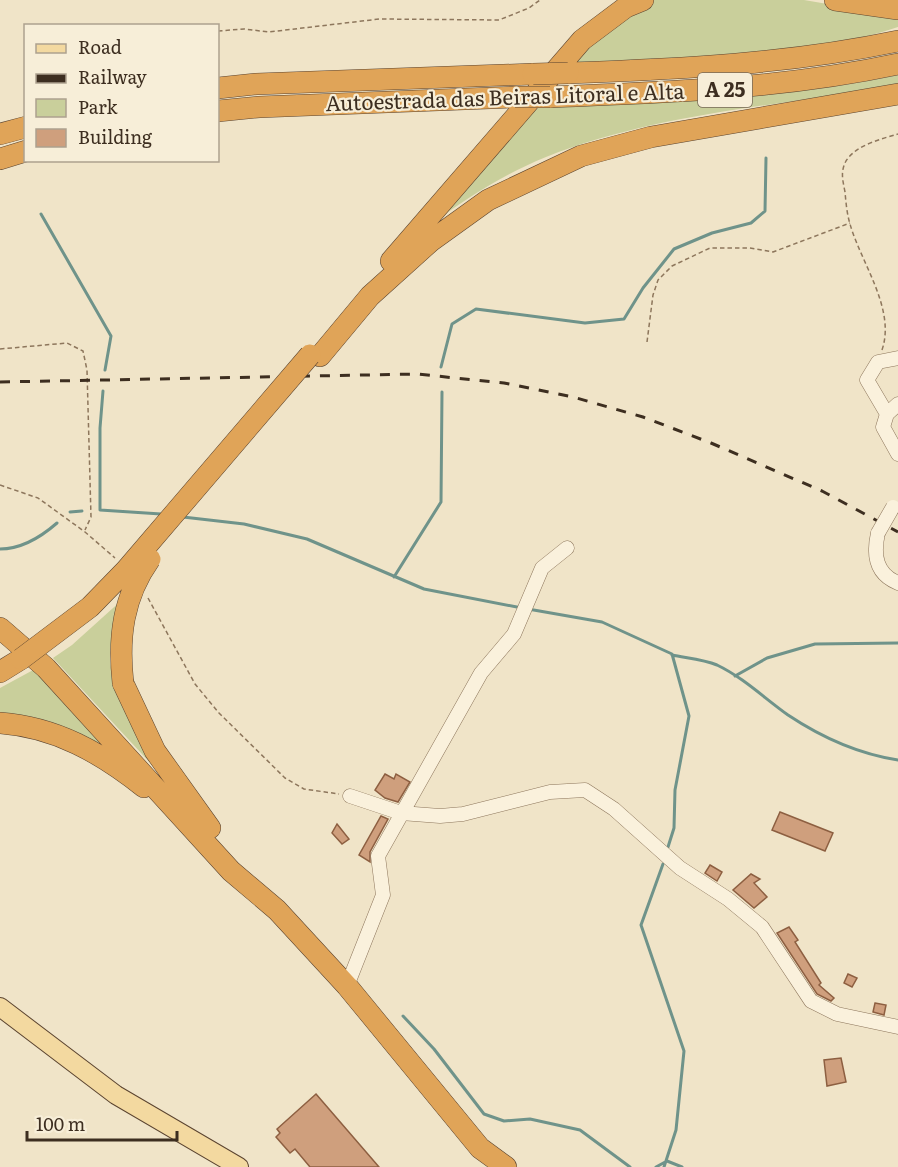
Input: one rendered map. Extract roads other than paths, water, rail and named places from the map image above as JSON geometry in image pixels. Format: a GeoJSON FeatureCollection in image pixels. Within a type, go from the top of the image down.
{"type":"FeatureCollection","features":[{"type":"Feature","properties":{"kind":"highway"},"geometry":{"type":"LineString","coordinates":[[210,828],[155,751],[123,683],[120,648],[124,612],[140,573],[315,356],[582,40],[626,7],[643,0]]}},
{"type":"Feature","properties":{"kind":"highway"},"geometry":{"type":"LineString","coordinates":[[835,0],[898,9]]}},
{"type":"Feature","properties":{"kind":"highway","name":"Autoestrada das Beiras Litoral e Alta"},"geometry":{"type":"LineString","coordinates":[[219,88],[256,84],[726,67],[830,55],[898,41]]}},
{"type":"Feature","properties":{"kind":"highway","name":"Autoestrada das Beiras Litoral e Alta"},"geometry":{"type":"LineString","coordinates":[[219,111],[258,107],[724,90],[834,78],[898,64]]}},
{"type":"Feature","properties":{"kind":"highway"},"geometry":{"type":"LineString","coordinates":[[0,672],[90,607],[126,570],[370,296],[430,241],[488,200],[582,156],[651,137],[898,94]]}},
{"type":"Feature","properties":{"kind":"highway"},"geometry":{"type":"LineString","coordinates":[[0,134],[24,128]]}},
{"type":"Feature","properties":{"kind":"highway"},"geometry":{"type":"LineString","coordinates":[[0,159],[24,152]]}},
{"type":"Feature","properties":{"kind":"highway"},"geometry":{"type":"LineString","coordinates":[[0,617],[26,636],[52,662],[210,828],[259,884],[277,910]]}},
{"type":"Feature","properties":{"kind":"highway"},"geometry":{"type":"LineString","coordinates":[[0,628],[46,668],[231,871],[277,910],[347,986],[480,1148],[490,1167]]}},
{"type":"Feature","properties":{"kind":"highway"},"geometry":{"type":"LineString","coordinates":[[0,723],[19,724],[61,735],[91,750],[128,774],[182,818]]}},
{"type":"Feature","properties":{"kind":"highway"},"geometry":{"type":"LineString","coordinates":[[480,1148],[506,1167]]}},
{"type":"Feature","properties":{"kind":"main road"},"geometry":{"type":"LineString","coordinates":[[0,1007],[116,1095],[239,1167]]}},
{"type":"Feature","properties":{"kind":"street"},"geometry":{"type":"LineString","coordinates":[[887,414],[867,380],[878,362],[898,358]]}},
{"type":"Feature","properties":{"kind":"street"},"geometry":{"type":"LineString","coordinates":[[898,404],[887,414],[883,427],[898,454]]}},
{"type":"Feature","properties":{"kind":"street"},"geometry":{"type":"LineString","coordinates":[[896,503],[878,533],[874,550],[878,567],[889,579],[898,583]]}},
{"type":"Feature","properties":{"kind":"street"},"geometry":{"type":"LineString","coordinates":[[347,986],[383,895],[378,856],[481,674],[514,634],[542,568],[567,548]]}},
{"type":"Feature","properties":{"kind":"street"},"geometry":{"type":"LineString","coordinates":[[350,796],[401,813],[463,814],[550,792],[585,790],[615,809],[680,868],[728,899],[762,927],[811,1001],[837,1014],[898,1027]]}},
{"type":"Feature","properties":{"kind":"waterway"},"geometry":{"type":"LineString","coordinates":[[441,367],[452,324],[476,309],[585,323],[624,319],[643,288],[674,249],[712,233],[751,223],[765,211],[766,158]]}},
{"type":"Feature","properties":{"kind":"waterway"},"geometry":{"type":"LineString","coordinates":[[41,214],[111,336],[105,370]]}},
{"type":"Feature","properties":{"kind":"waterway"},"geometry":{"type":"LineString","coordinates":[[103,391],[100,428],[100,510],[161,514]]}},
{"type":"Feature","properties":{"kind":"waterway"},"geometry":{"type":"LineString","coordinates":[[394,577],[441,502],[442,392]]}},
{"type":"Feature","properties":{"kind":"waterway"},"geometry":{"type":"LineString","coordinates":[[70,512],[82,511]]}},
{"type":"Feature","properties":{"kind":"waterway"},"geometry":{"type":"LineString","coordinates":[[183,517],[244,524],[307,539],[424,589],[522,608]]}},
{"type":"Feature","properties":{"kind":"waterway"},"geometry":{"type":"LineString","coordinates":[[0,549],[16,547],[31,541],[57,523]]}},
{"type":"Feature","properties":{"kind":"waterway"},"geometry":{"type":"LineString","coordinates":[[528,609],[602,622],[672,654],[689,716],[675,790],[674,828],[668,847]]}},
{"type":"Feature","properties":{"kind":"waterway"},"geometry":{"type":"LineString","coordinates":[[735,676],[767,658],[815,644],[898,643]]}},
{"type":"Feature","properties":{"kind":"waterway"},"geometry":{"type":"LineString","coordinates":[[672,655],[717,665],[754,688],[788,715],[814,730],[841,744],[869,754],[898,760]]}},
{"type":"Feature","properties":{"kind":"waterway"},"geometry":{"type":"LineString","coordinates":[[663,864],[641,925],[684,1051],[676,1130],[664,1167]]}},
{"type":"Feature","properties":{"kind":"waterway"},"geometry":{"type":"LineString","coordinates":[[403,1016],[434,1049],[484,1114],[504,1121],[530,1119],[580,1130],[630,1167]]}},
{"type":"Feature","properties":{"kind":"waterway"},"geometry":{"type":"LineString","coordinates":[[656,1167],[667,1161],[682,1167]]}},
{"type":"Feature","properties":{"kind":"railway"},"geometry":{"type":"LineString","coordinates":[[0,382],[417,374],[504,383],[573,397],[643,417],[711,443],[822,491],[898,532]]}}]}
